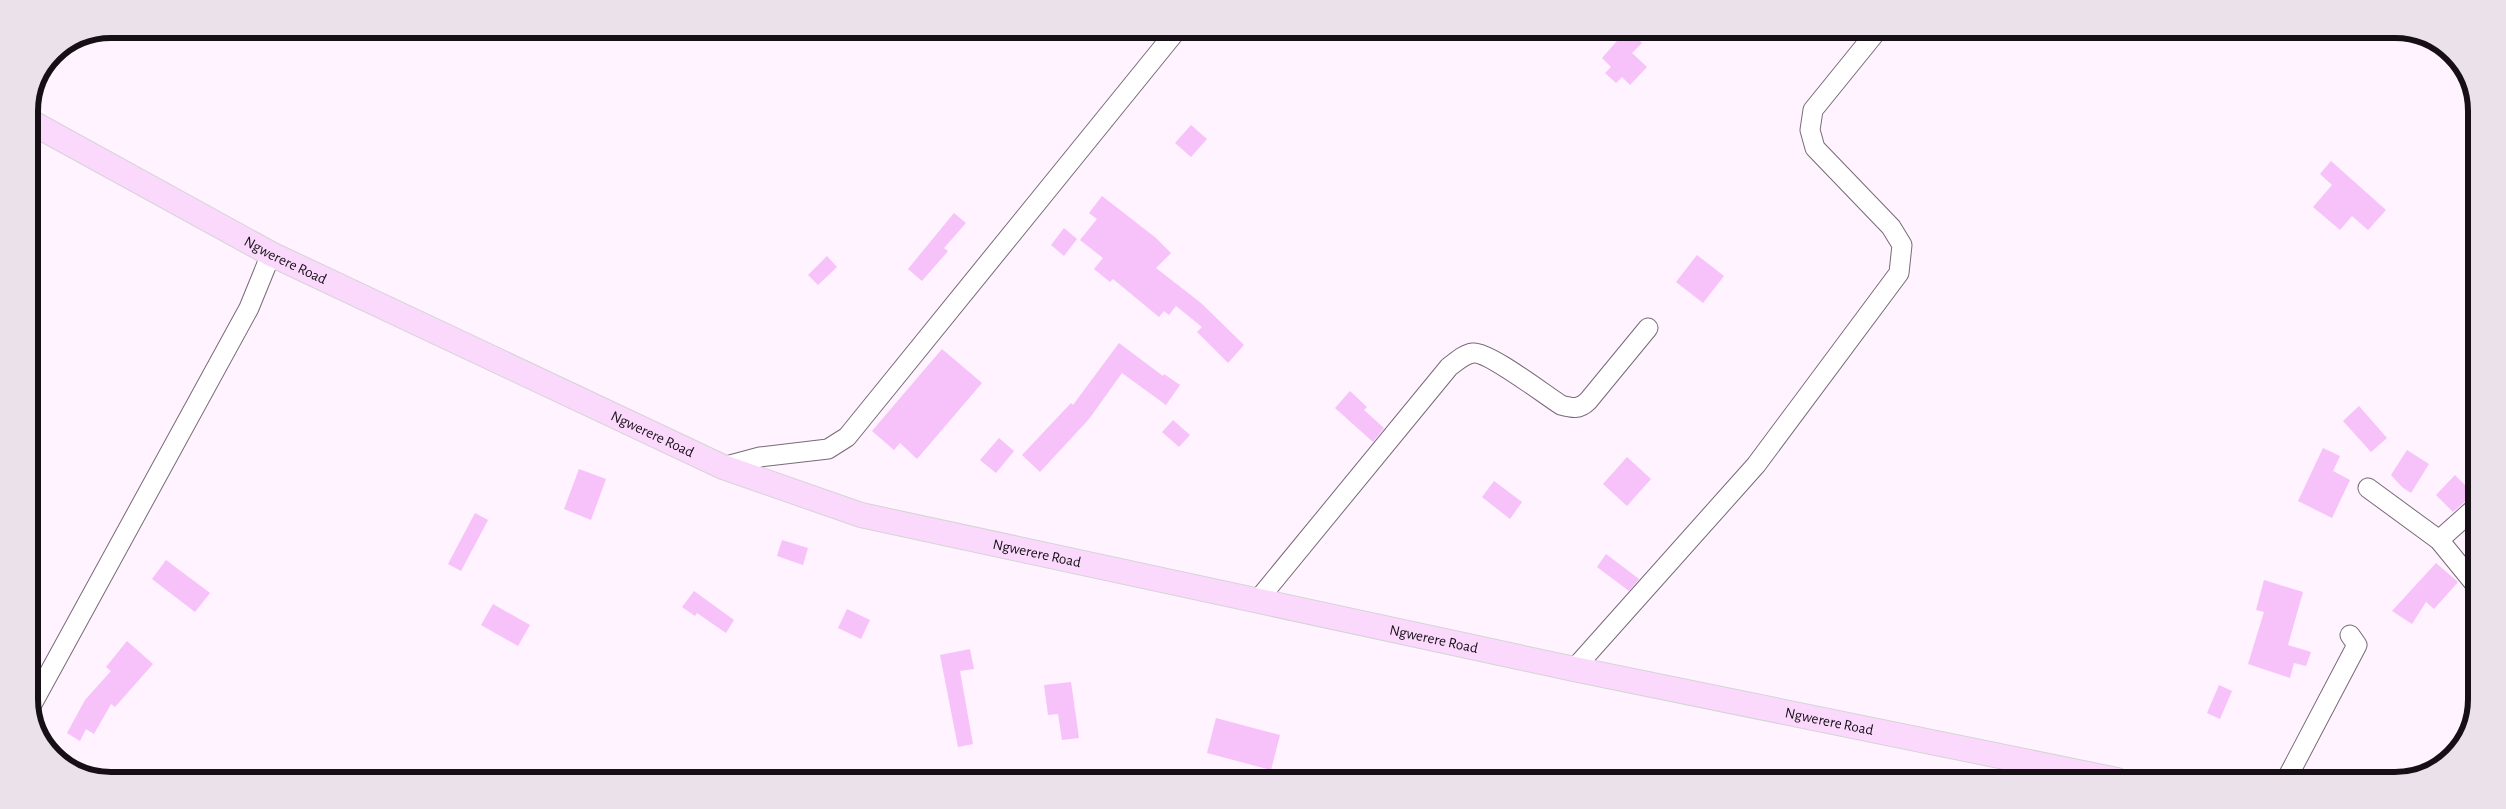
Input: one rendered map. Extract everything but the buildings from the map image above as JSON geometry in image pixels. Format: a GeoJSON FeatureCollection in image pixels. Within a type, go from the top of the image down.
{"type":"FeatureCollection","features":[{"type":"Feature","properties":{"kind":"main road","name":"Ngwerere Road"},"geometry":{"type":"LineString","coordinates":[[37,125],[271,254],[723,467],[861,515],[1574,669],[2079,772]]}},
{"type":"Feature","properties":{"kind":"street"},"geometry":{"type":"LineString","coordinates":[[723,467],[760,457],[828,448],[847,437],[1171,37]]}},
{"type":"Feature","properties":{"kind":"street"},"geometry":{"type":"LineString","coordinates":[[1574,669],[1756,465],[1899,273],[1902,245],[1891,227],[1815,148],[1810,130],[1814,110],[1872,37]]}},
{"type":"Feature","properties":{"kind":"street"},"geometry":{"type":"LineString","coordinates":[[38,693],[244,316],[271,254]]}},
{"type":"Feature","properties":{"kind":"street"},"geometry":{"type":"LineString","coordinates":[[1257,602],[1449,367],[1462,357],[1473,353],[1488,356],[1561,405],[1573,409],[1581,407],[1588,401],[1648,328]]}},
{"type":"Feature","properties":{"kind":"street"},"geometry":{"type":"LineString","coordinates":[[2368,488],[2439,540],[2468,575]]}},
{"type":"Feature","properties":{"kind":"street"},"geometry":{"type":"LineString","coordinates":[[2439,540],[2468,514]]}},
{"type":"Feature","properties":{"kind":"street"},"geometry":{"type":"LineString","coordinates":[[2290,772],[2357,645],[2350,635]]}}]}
